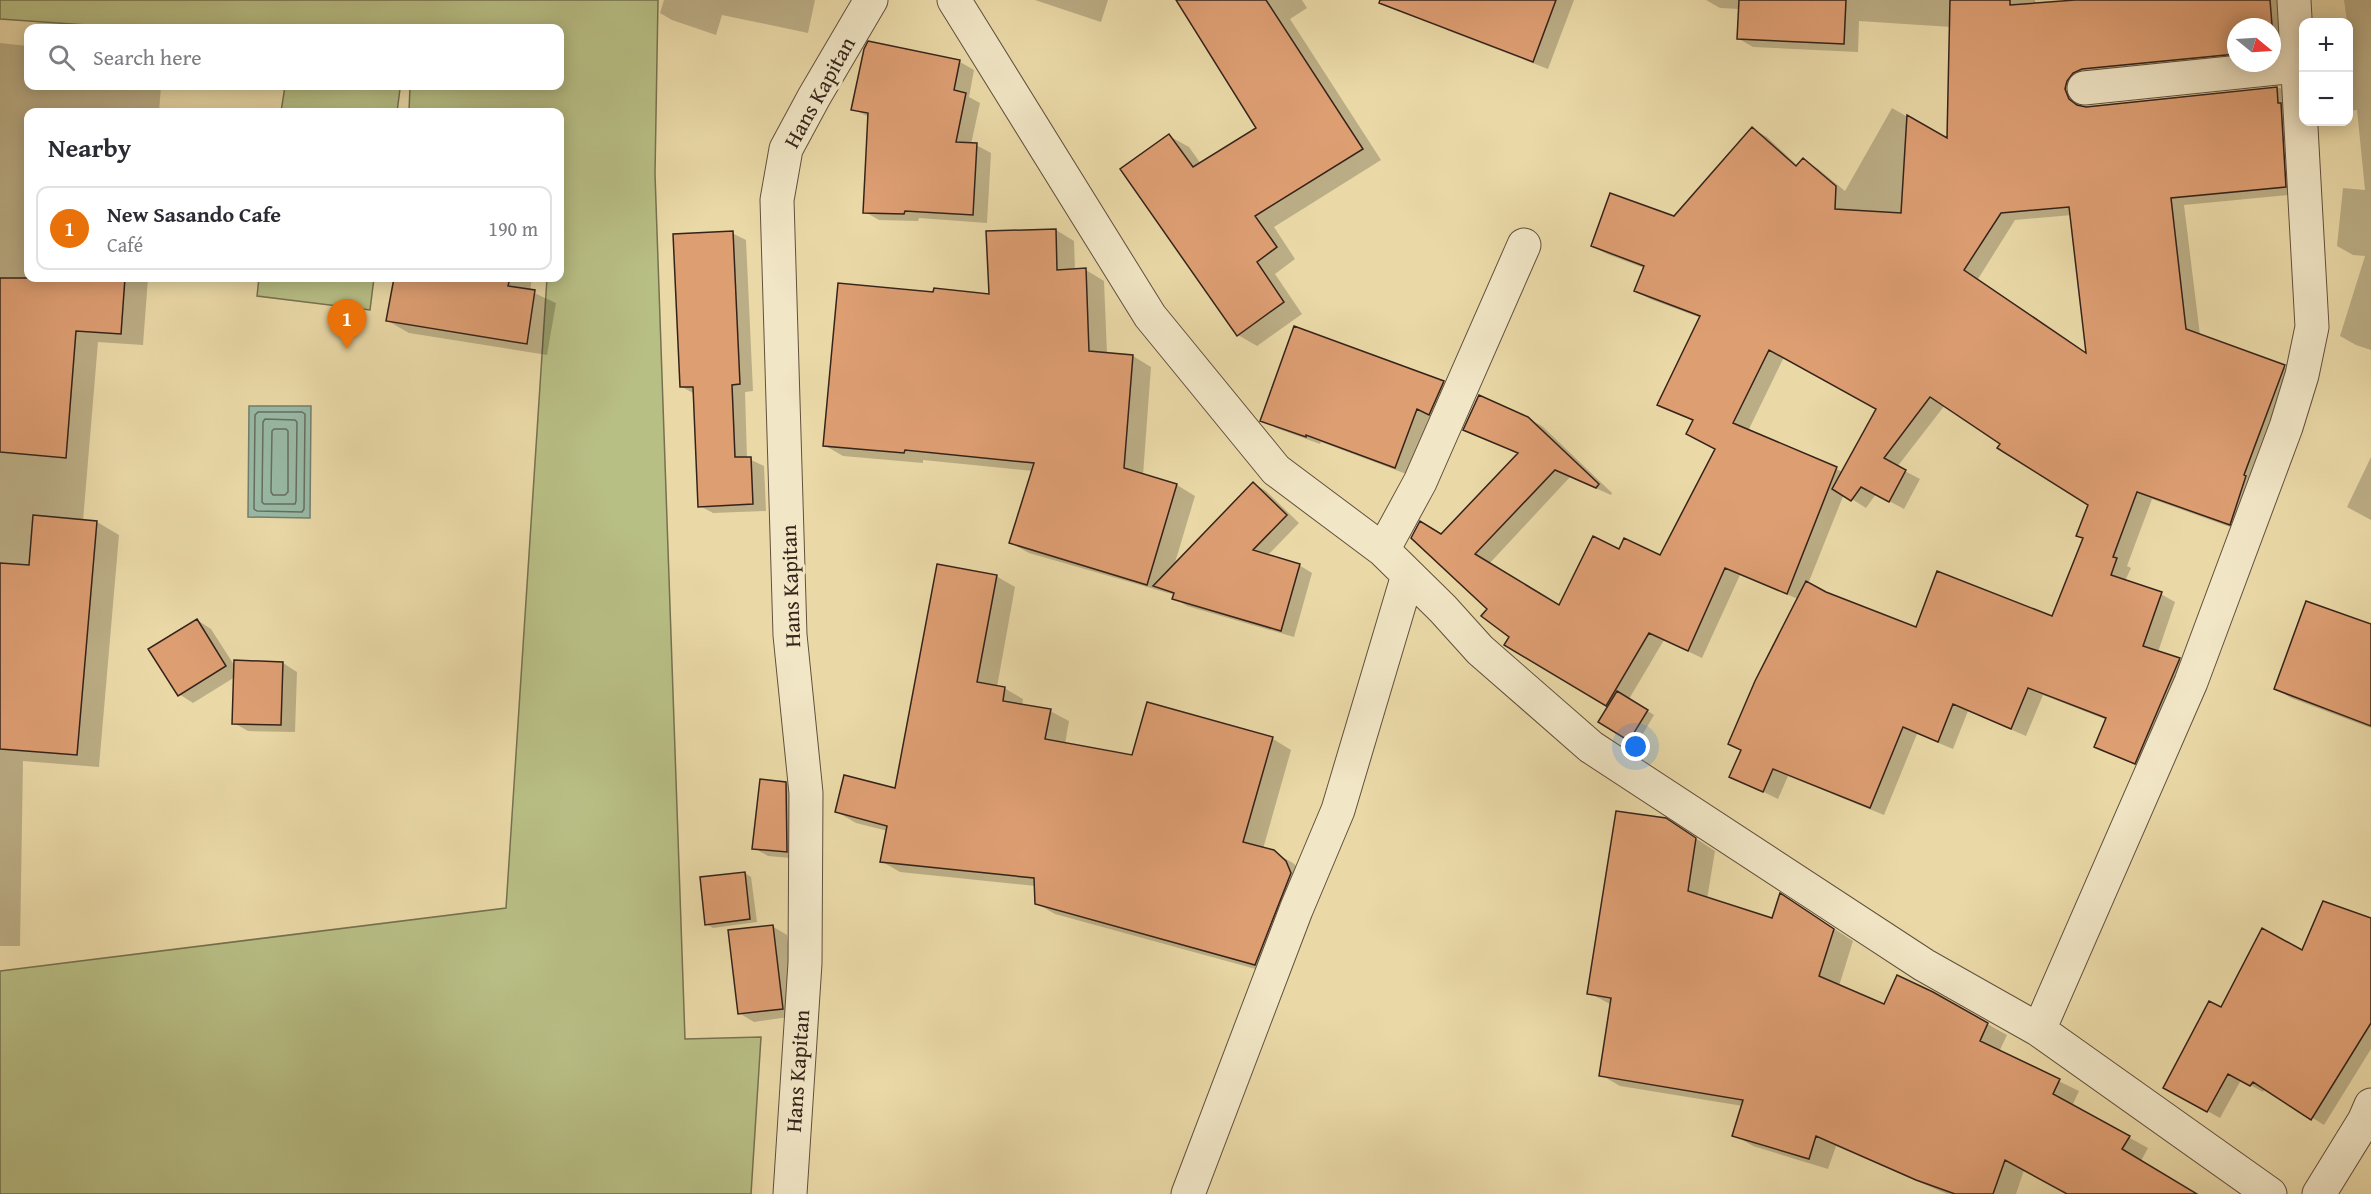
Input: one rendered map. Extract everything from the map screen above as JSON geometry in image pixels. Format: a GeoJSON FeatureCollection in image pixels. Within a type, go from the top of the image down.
{"type":"FeatureCollection","features":[{"type":"Feature","properties":{"kind":"street","name":"Hans Kapitan"},"geometry":{"type":"LineString","coordinates":[[790,1194],[805,963],[806,793],[790,635],[777,201],[786,149],[871,0]]}},
{"type":"Feature","properties":{"kind":"street"},"geometry":{"type":"LineString","coordinates":[[954,0],[1150,316],[1276,470],[1383,550],[1443,609],[1480,650],[1591,747],[1924,965],[2039,1030],[2270,1194]]}},
{"type":"Feature","properties":{"kind":"street"},"geometry":{"type":"LineString","coordinates":[[2039,1030],[2192,682],[2286,427],[2302,375],[2312,327],[2294,0]]}},
{"type":"Feature","properties":{"kind":"street"},"geometry":{"type":"LineString","coordinates":[[2084,88],[2298,66]]}},
{"type":"Feature","properties":{"kind":"street"},"geometry":{"type":"LineString","coordinates":[[1383,550],[1420,482],[1524,245]]}},
{"type":"Feature","properties":{"kind":"street"},"geometry":{"type":"LineString","coordinates":[[1188,1194],[1296,910],[1338,810],[1408,575]]}},
{"type":"Feature","properties":{"kind":"street"},"geometry":{"type":"LineString","coordinates":[[2319,1194],[2364,1121],[2371,1105]]}},
{"type":"Feature","properties":{"kind":"green space"},"geometry":{"type":"Polygon","coordinates":[[[0,0],[658,0],[655,174],[685,1039],[761,1037],[751,1194],[0,1194],[0,971],[506,908],[547,282],[564,282],[564,108],[409,108],[410,90],[564,90],[564,24],[72,24],[0,19],[0,0]]]}},
{"type":"Feature","properties":{"kind":"green space"},"geometry":{"type":"Polygon","coordinates":[[[284,90],[400,90],[398,108],[282,108],[284,90]]]}},
{"type":"Feature","properties":{"kind":"green space"},"geometry":{"type":"Polygon","coordinates":[[[259,282],[374,282],[370,310],[257,296],[259,282]]]}},
{"type":"Feature","properties":{"kind":"water"},"geometry":{"type":"Polygon","coordinates":[[[249,406],[311,406],[310,518],[248,517],[249,406]]]}},
{"type":"Feature","properties":{"kind":"building"},"geometry":{"type":"Polygon","coordinates":[[[1176,0],[1266,0],[1363,149],[1255,216],[1277,247],[1257,262],[1284,302],[1237,336],[1120,169],[1169,134],[1193,167],[1256,128],[1176,0]]]}},
{"type":"Feature","properties":{"kind":"building"},"geometry":{"type":"Polygon","coordinates":[[[1380,0],[1556,0],[1533,62],[1379,3],[1380,0]]]}},
{"type":"Feature","properties":{"kind":"building"},"geometry":{"type":"Polygon","coordinates":[[[1739,0],[1846,0],[1844,44],[1737,39],[1739,0]]]}},
{"type":"Feature","properties":{"kind":"building"},"geometry":{"type":"Polygon","coordinates":[[[1950,0],[2010,0],[2010,5],[2075,0],[2270,0],[2271,18],[2227,18],[2227,55],[2082,69],[2073,73],[2065,89],[2069,99],[2077,105],[2086,107],[2277,87],[2278,103],[2281,103],[2286,187],[2171,198],[2186,329],[2285,365],[2244,475],[2246,476],[2230,525],[2137,492],[2113,557],[2117,558],[2111,575],[2162,592],[2143,646],[2180,658],[2135,764],[2094,747],[2106,718],[2028,688],[2011,729],[1953,704],[1938,742],[1903,727],[1870,808],[1773,769],[1763,792],[1729,777],[1741,750],[1728,744],[1755,681],[1806,581],[1826,592],[1916,627],[1937,571],[2052,616],[2083,538],[2076,536],[2088,505],[1997,448],[2000,444],[1930,397],[1884,458],[1906,470],[1889,502],[1861,487],[1851,501],[1832,489],[1876,409],[1769,350],[1733,423],[1837,467],[1787,594],[1725,568],[1688,651],[1649,633],[1606,706],[1504,645],[1509,637],[1481,616],[1487,609],[1411,538],[1420,521],[1441,534],[1518,453],[1463,430],[1479,395],[1528,417],[1599,484],[1596,488],[1555,470],[1475,554],[1559,605],[1593,536],[1619,549],[1624,538],[1660,555],[1715,449],[1686,434],[1693,420],[1657,405],[1700,316],[1634,291],[1644,266],[1591,246],[1610,193],[1674,216],[1752,127],[1796,166],[1803,158],[1836,186],[1835,209],[1901,213],[1907,115],[1947,138],[1950,0]],[[2069,207],[2001,213],[1964,270],[2086,353],[2069,207]]]}},
{"type":"Feature","properties":{"kind":"building"},"geometry":{"type":"Polygon","coordinates":[[[868,41],[960,60],[954,90],[966,93],[956,142],[977,143],[973,215],[905,211],[904,214],[863,213],[868,113],[851,110],[864,49],[868,41]]]}},
{"type":"Feature","properties":{"kind":"building"},"geometry":{"type":"Polygon","coordinates":[[[1056,229],[1057,270],[1086,268],[1089,351],[1133,355],[1124,468],[1177,484],[1147,585],[1009,543],[1034,463],[905,450],[904,453],[823,446],[838,283],[933,292],[934,288],[989,294],[986,231],[1056,229]]]}},
{"type":"Feature","properties":{"kind":"building"},"geometry":{"type":"Polygon","coordinates":[[[733,231],[740,384],[732,385],[735,457],[751,457],[753,504],[698,507],[693,387],[680,387],[673,234],[733,231]]]}},
{"type":"Feature","properties":{"kind":"building"},"geometry":{"type":"Polygon","coordinates":[[[0,278],[24,278],[24,282],[125,282],[121,334],[76,331],[66,458],[0,452],[0,278]]]}},
{"type":"Feature","properties":{"kind":"building"},"geometry":{"type":"Polygon","coordinates":[[[393,282],[509,282],[508,286],[535,290],[527,344],[386,321],[393,282]]]}},
{"type":"Feature","properties":{"kind":"building"},"geometry":{"type":"Polygon","coordinates":[[[1294,326],[1444,381],[1429,415],[1417,409],[1395,468],[1306,435],[1306,437],[1260,421],[1294,326]]]}},
{"type":"Feature","properties":{"kind":"building"},"geometry":{"type":"Polygon","coordinates":[[[1253,482],[1287,515],[1253,550],[1300,564],[1281,631],[1172,599],[1174,593],[1153,586],[1253,482]]]}},
{"type":"Feature","properties":{"kind":"building"},"geometry":{"type":"Polygon","coordinates":[[[33,515],[97,521],[77,755],[0,749],[0,563],[29,565],[33,515]]]}},
{"type":"Feature","properties":{"kind":"building"},"geometry":{"type":"Polygon","coordinates":[[[937,564],[997,575],[977,682],[1005,687],[1003,701],[1051,709],[1045,739],[1132,755],[1147,702],[1273,737],[1243,842],[1274,850],[1286,861],[1291,873],[1255,965],[1035,904],[1034,878],[880,862],[887,826],[835,812],[844,775],[895,788],[937,564]]]}},
{"type":"Feature","properties":{"kind":"building"},"geometry":{"type":"Polygon","coordinates":[[[2306,601],[2371,624],[2371,726],[2274,689],[2306,601]]]}},
{"type":"Feature","properties":{"kind":"building"},"geometry":{"type":"Polygon","coordinates":[[[197,619],[226,666],[178,696],[148,649],[197,619]]]}},
{"type":"Feature","properties":{"kind":"building"},"geometry":{"type":"Polygon","coordinates":[[[234,660],[283,662],[281,725],[232,724],[234,660]]]}},
{"type":"Feature","properties":{"kind":"building"},"geometry":{"type":"Polygon","coordinates":[[[1617,691],[1648,710],[1629,741],[1598,722],[1617,691]]]}},
{"type":"Feature","properties":{"kind":"building"},"geometry":{"type":"Polygon","coordinates":[[[760,779],[786,782],[787,852],[752,849],[760,779]]]}},
{"type":"Feature","properties":{"kind":"building"},"geometry":{"type":"Polygon","coordinates":[[[1616,811],[1666,818],[1696,838],[1688,891],[1772,918],[1780,893],[1834,929],[1819,976],[1884,1004],[1897,975],[1988,1023],[1980,1041],[2060,1079],[2053,1094],[2130,1136],[2122,1149],[2197,1194],[2067,1194],[2005,1160],[1993,1194],[1955,1194],[1916,1180],[1816,1136],[1809,1159],[1732,1136],[1743,1100],[1599,1076],[1611,998],[1587,994],[1616,811]]]}},
{"type":"Feature","properties":{"kind":"building"},"geometry":{"type":"Polygon","coordinates":[[[745,872],[750,919],[705,925],[700,877],[745,872]]]}},
{"type":"Feature","properties":{"kind":"building"},"geometry":{"type":"Polygon","coordinates":[[[2323,901],[2371,918],[2371,1023],[2311,1120],[2253,1082],[2250,1086],[2228,1074],[2207,1112],[2163,1088],[2209,1001],[2221,1007],[2262,928],[2302,950],[2323,901]]]}},
{"type":"Feature","properties":{"kind":"building"},"geometry":{"type":"Polygon","coordinates":[[[773,925],[783,1009],[738,1014],[728,930],[773,925]]]}},
{"type":"Feature","properties":{"kind":"place","name":"New Sasando Cafe"},"geometry":{"type":"Point","coordinates":[347,349]}}]}
